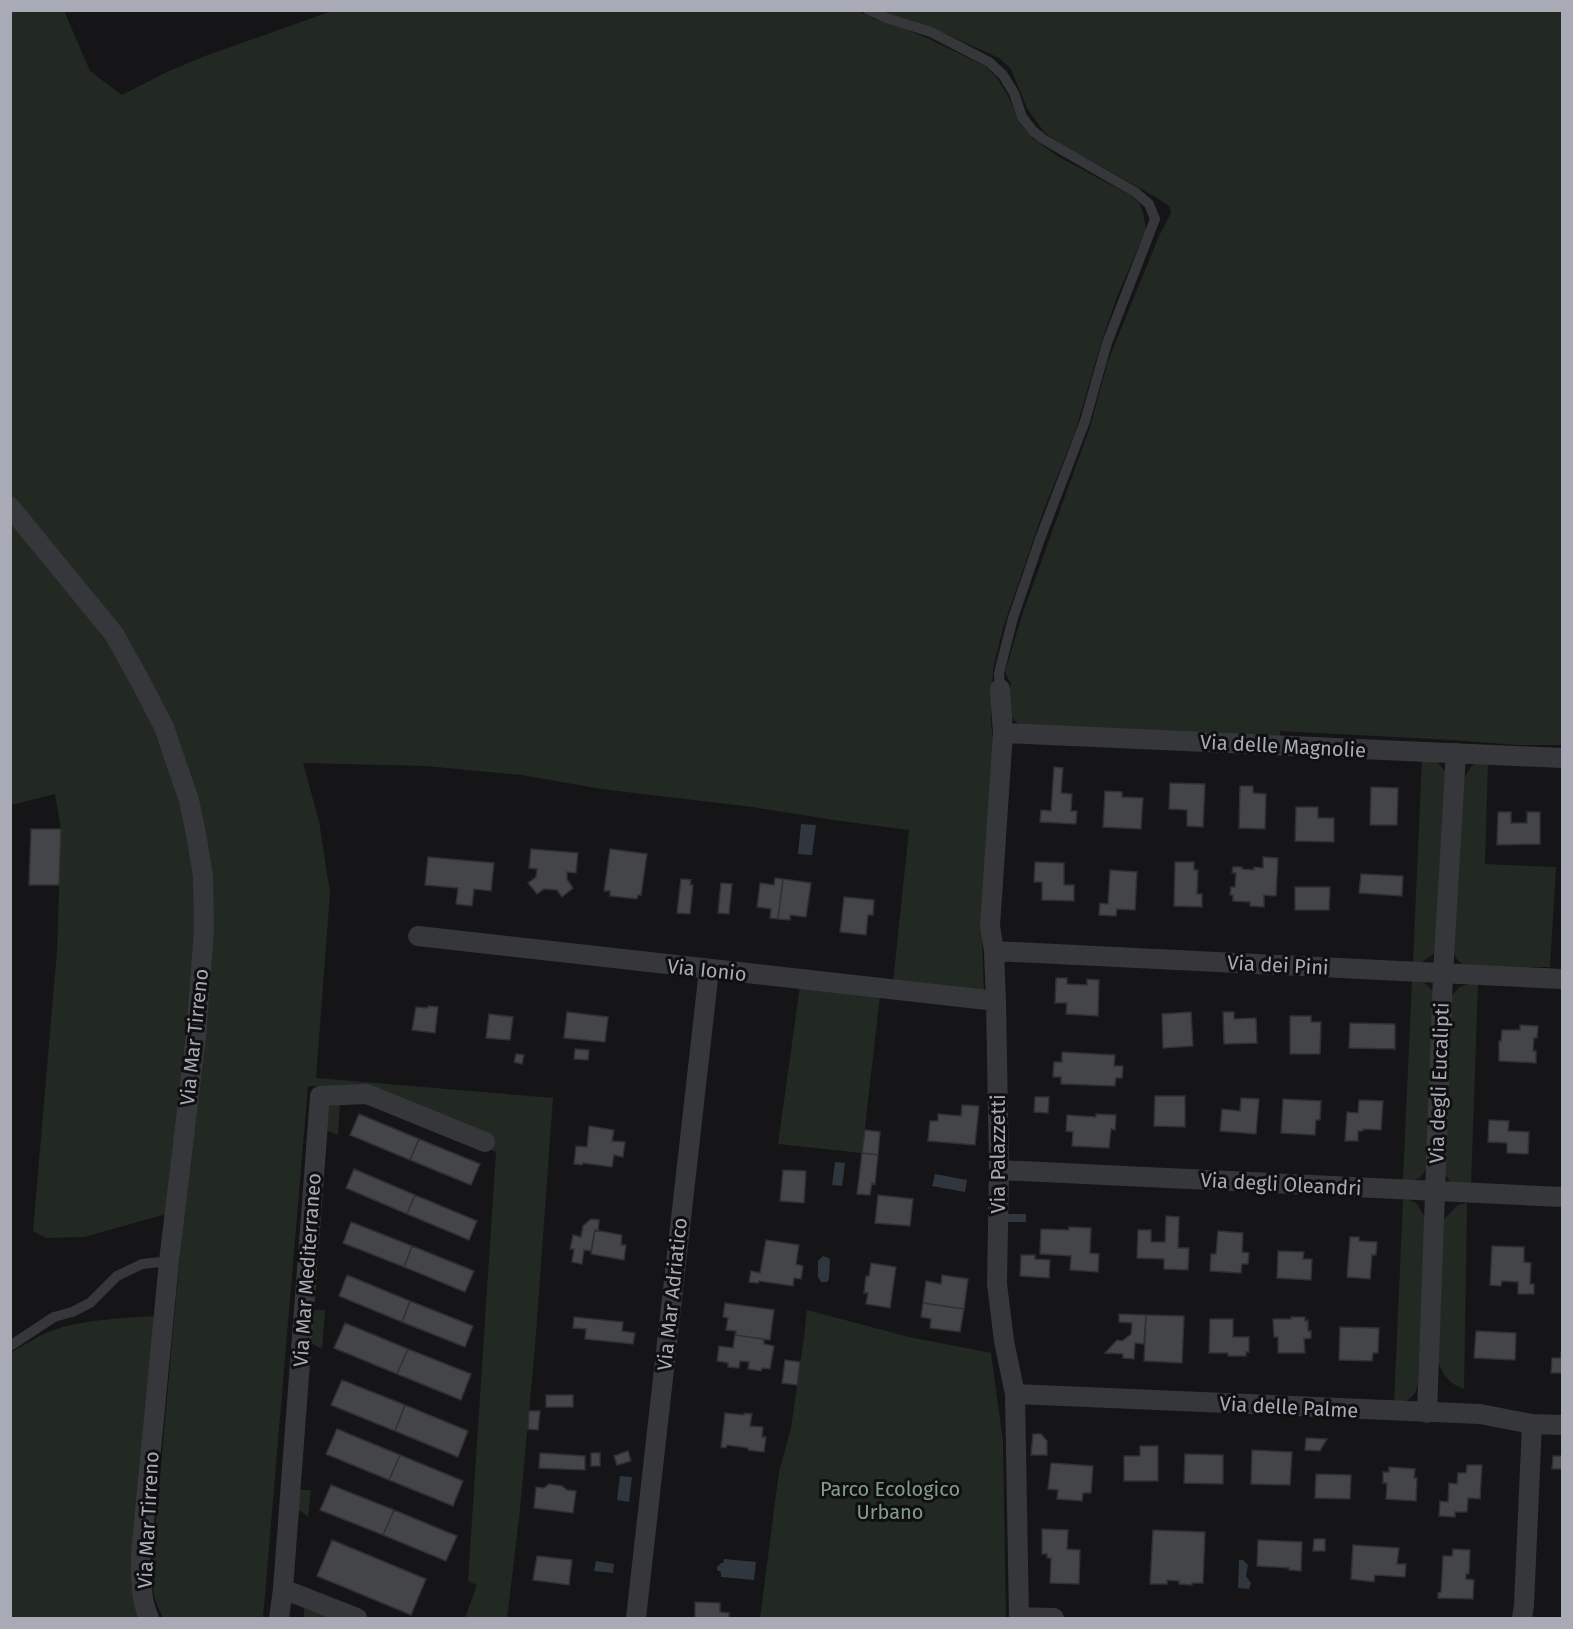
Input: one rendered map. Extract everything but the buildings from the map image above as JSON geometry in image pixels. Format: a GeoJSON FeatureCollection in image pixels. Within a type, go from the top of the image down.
{"type":"FeatureCollection","features":[{"type":"Feature","properties":{"kind":"street","name":"Via Mar Tirreno"},"geometry":{"type":"LineString","coordinates":[[10,507],[114,634],[139,679],[164,727],[189,800],[203,876],[204,930],[196,1036],[169,1260],[141,1554],[142,1593],[150,1618]]}},
{"type":"Feature","properties":{"kind":"street","name":"Via Palazzetti"},"geometry":{"type":"LineString","coordinates":[[1000,689],[1003,733],[990,926],[994,951],[996,1001],[999,1170],[997,1284],[1004,1341],[1015,1394],[1019,1618]]}},
{"type":"Feature","properties":{"kind":"street","name":"Via delle Magnolie"},"geometry":{"type":"LineString","coordinates":[[1003,733],[1563,758]]}},
{"type":"Feature","properties":{"kind":"street","name":"Via degli Eucalipti"},"geometry":{"type":"LineString","coordinates":[[1427,1413],[1443,974],[1456,753]]}},
{"type":"Feature","properties":{"kind":"street","name":"Via Ionio"},"geometry":{"type":"LineString","coordinates":[[418,936],[996,1001]]}},
{"type":"Feature","properties":{"kind":"street","name":"Via dei Pini"},"geometry":{"type":"LineString","coordinates":[[994,951],[1563,979]]}},
{"type":"Feature","properties":{"kind":"street","name":"Via Mar Adriatico"},"geometry":{"type":"LineString","coordinates":[[636,1618],[709,970]]}},
{"type":"Feature","properties":{"kind":"street","name":"Via Mar Mediterraneo"},"geometry":{"type":"LineString","coordinates":[[279,1618],[320,1096],[367,1094],[485,1142]]}},
{"type":"Feature","properties":{"kind":"street","name":"Via degli Oleandri"},"geometry":{"type":"LineString","coordinates":[[999,1170],[1563,1197]]}},
{"type":"Feature","properties":{"kind":"street","name":"Via delle Palme"},"geometry":{"type":"LineString","coordinates":[[1015,1394],[1480,1414],[1533,1424],[1563,1425]]}},
{"type":"Feature","properties":{"kind":"street"},"geometry":{"type":"LineString","coordinates":[[1522,1618],[1533,1424]]}},
{"type":"Feature","properties":{"kind":"street"},"geometry":{"type":"LineString","coordinates":[[283,1589],[357,1618]]}},
{"type":"Feature","properties":{"kind":"street"},"geometry":{"type":"LineString","coordinates":[[1019,1618],[1054,1618]]}},
{"type":"Feature","properties":{"kind":"lane"},"geometry":{"type":"LineString","coordinates":[[868,10],[931,32],[989,62],[1003,75],[1014,93],[1022,117],[1033,131],[1043,140],[1135,192],[1149,204],[1155,219],[1107,343],[1085,421],[1013,618],[999,673],[1000,689]]}},
{"type":"Feature","properties":{"kind":"lane"},"geometry":{"type":"LineString","coordinates":[[10,1346],[54,1317],[72,1312],[90,1303],[117,1275],[142,1264],[169,1260]]}},
{"type":"Feature","properties":{"kind":"green space"},"geometry":{"type":"Polygon","coordinates":[[[10,11],[64,11],[90,71],[122,95],[205,56],[332,11],[858,11],[927,38],[985,66],[997,78],[1020,123],[1032,138],[1059,157],[1130,195],[1139,203],[1143,212],[1146,229],[1117,297],[1102,340],[1075,432],[1043,512],[1003,628],[993,669],[991,723],[995,754],[987,870],[981,908],[984,995],[893,982],[909,830],[752,807],[601,789],[522,775],[426,766],[303,763],[319,821],[330,893],[316,1078],[553,1098],[535,1347],[507,1618],[465,1618],[477,1585],[468,1581],[496,1152],[491,1150],[495,1139],[371,1088],[308,1086],[263,1618],[163,1618],[155,1598],[152,1585],[152,1564],[194,1099],[197,803],[86,587],[11,497],[10,11]]]}},
{"type":"Feature","properties":{"kind":"green space"},"geometry":{"type":"Polygon","coordinates":[[[879,11],[1562,11],[1562,745],[1517,745],[1280,731],[1280,736],[1020,725],[1011,716],[1007,707],[1011,684],[1005,672],[1021,618],[1090,427],[1108,361],[1159,236],[1171,213],[1170,207],[1044,132],[1027,108],[1011,69],[999,58],[933,28],[879,11]]]}},
{"type":"Feature","properties":{"kind":"green space"},"geometry":{"type":"Polygon","coordinates":[[[10,516],[107,637],[158,735],[178,793],[194,865],[198,918],[170,1213],[84,1237],[46,1238],[33,1231],[57,951],[61,829],[55,794],[11,805],[10,516]]]}},
{"type":"Feature","properties":{"kind":"green space"},"geometry":{"type":"Polygon","coordinates":[[[1422,758],[1436,761],[1446,772],[1435,953],[1422,962],[1413,963],[1422,758]]]}},
{"type":"Feature","properties":{"kind":"green space"},"geometry":{"type":"Polygon","coordinates":[[[1478,761],[1488,761],[1485,864],[1556,867],[1550,967],[1471,967],[1460,962],[1453,951],[1464,778],[1478,761]]]}},
{"type":"Feature","properties":{"kind":"green space"},"geometry":{"type":"Polygon","coordinates":[[[1412,980],[1424,982],[1433,991],[1428,1163],[1420,1178],[1403,1181],[1412,980]]]}},
{"type":"Feature","properties":{"kind":"green space"},"geometry":{"type":"Polygon","coordinates":[[[1478,983],[1471,1185],[1451,1183],[1444,1172],[1452,995],[1460,987],[1478,983]]]}},
{"type":"Feature","properties":{"kind":"green space"},"geometry":{"type":"Polygon","coordinates":[[[800,986],[880,996],[862,1153],[778,1144],[800,986]]]}},
{"type":"Feature","properties":{"kind":"green space"},"geometry":{"type":"Polygon","coordinates":[[[330,1101],[340,1102],[338,1135],[327,1131],[330,1101]]]}},
{"type":"Feature","properties":{"kind":"green space"},"geometry":{"type":"Polygon","coordinates":[[[1407,1199],[1416,1203],[1425,1217],[1418,1383],[1410,1398],[1394,1405],[1403,1200],[1407,1199]]]}},
{"type":"Feature","properties":{"kind":"green space"},"geometry":{"type":"Polygon","coordinates":[[[1467,1203],[1464,1389],[1452,1383],[1444,1374],[1436,1351],[1444,1219],[1458,1205],[1467,1203]]]}},
{"type":"Feature","properties":{"kind":"green space"},"geometry":{"type":"Polygon","coordinates":[[[313,1310],[325,1310],[322,1349],[311,1343],[313,1310]]]}},
{"type":"Feature","properties":{"kind":"green space","name":"Parco Ecologico Urbano"},"geometry":{"type":"Polygon","coordinates":[[[807,1310],[909,1337],[991,1353],[1003,1442],[1006,1618],[760,1618],[779,1472],[791,1428],[807,1310]]]}},
{"type":"Feature","properties":{"kind":"green space"},"geometry":{"type":"Polygon","coordinates":[[[159,1316],[142,1618],[11,1618],[10,1353],[48,1332],[74,1324],[159,1316]]]}},
{"type":"Feature","properties":{"kind":"green space"},"geometry":{"type":"Polygon","coordinates":[[[299,1490],[311,1490],[308,1517],[298,1509],[299,1490]]]}},
{"type":"Feature","properties":{"kind":"green space"},"geometry":{"type":"Polygon","coordinates":[[[304,1606],[337,1618],[304,1618],[304,1606]]]}},
{"type":"Feature","properties":{"kind":"shaded area"},"geometry":{"type":"Polygon","coordinates":[[[801,824],[816,825],[812,855],[798,854],[801,824]]]}},
{"type":"Feature","properties":{"kind":"shaded area"},"geometry":{"type":"Polygon","coordinates":[[[835,1162],[845,1163],[842,1186],[832,1185],[835,1162]]]}},
{"type":"Feature","properties":{"kind":"shaded area"},"geometry":{"type":"Polygon","coordinates":[[[935,1174],[967,1180],[965,1192],[932,1186],[935,1174]]]}},
{"type":"Feature","properties":{"kind":"shaded area"},"geometry":{"type":"Polygon","coordinates":[[[1008,1214],[1026,1214],[1026,1222],[1008,1222],[1008,1214]]]}},
{"type":"Feature","properties":{"kind":"shaded area"},"geometry":{"type":"Polygon","coordinates":[[[823,1256],[829,1258],[830,1261],[827,1282],[821,1282],[818,1277],[818,1261],[823,1256]]]}},
{"type":"Feature","properties":{"kind":"shaded area"},"geometry":{"type":"Polygon","coordinates":[[[620,1476],[632,1477],[629,1502],[617,1500],[620,1476]]]}},
{"type":"Feature","properties":{"kind":"shaded area"},"geometry":{"type":"Polygon","coordinates":[[[724,1559],[756,1562],[754,1580],[721,1577],[721,1572],[717,1570],[717,1567],[723,1563],[724,1559]]]}},
{"type":"Feature","properties":{"kind":"shaded area"},"geometry":{"type":"Polygon","coordinates":[[[1239,1560],[1243,1560],[1248,1565],[1246,1576],[1251,1583],[1249,1589],[1238,1588],[1239,1560]]]}},
{"type":"Feature","properties":{"kind":"shaded area"},"geometry":{"type":"Polygon","coordinates":[[[596,1561],[614,1564],[613,1573],[594,1571],[596,1561]]]}}]}
